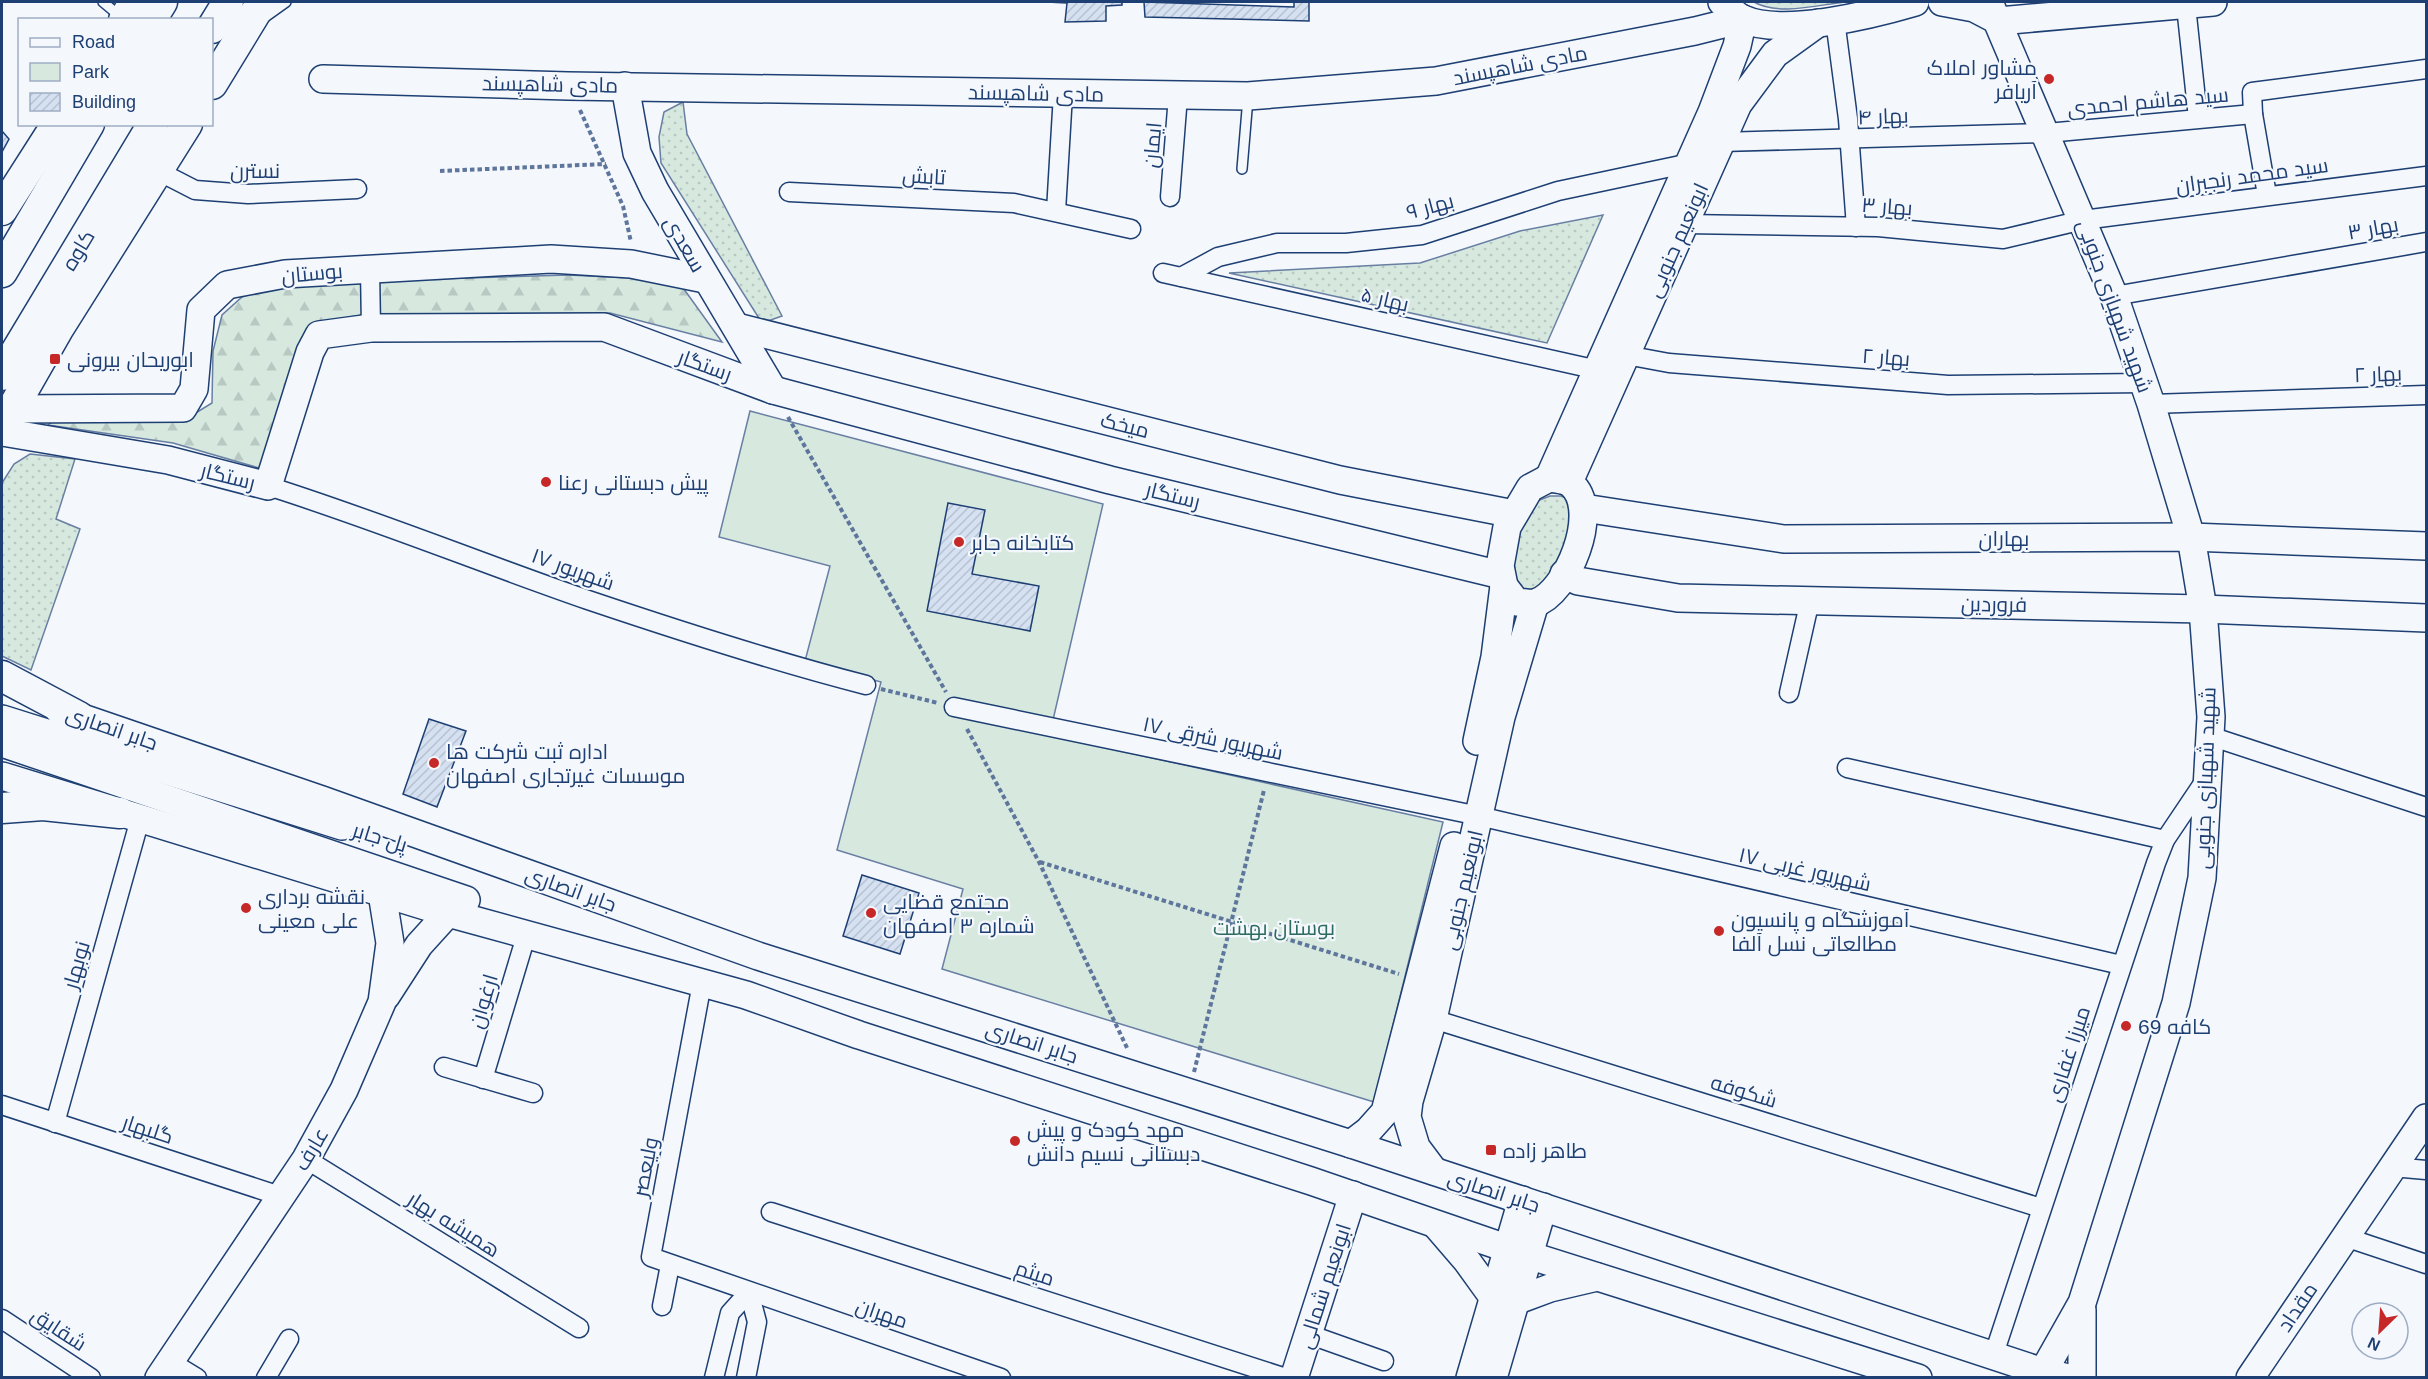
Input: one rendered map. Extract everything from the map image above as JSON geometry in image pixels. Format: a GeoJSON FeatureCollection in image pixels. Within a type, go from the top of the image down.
{"type":"FeatureCollection","features":[{"type":"Feature","properties":{"kind":"main road"},"geometry":{"type":"LineString","coordinates":[[125,18],[134,2]]}},
{"type":"Feature","properties":{"kind":"main road"},"geometry":{"type":"LineString","coordinates":[[152,18],[162,2]]}},
{"type":"Feature","properties":{"kind":"main road"},"geometry":{"type":"LineString","coordinates":[[213,80],[224,36],[228,2]]}},
{"type":"Feature","properties":{"kind":"main road"},"geometry":{"type":"LineString","coordinates":[[224,36],[262,2]]}},
{"type":"Feature","properties":{"kind":"main road"},"geometry":{"type":"LineString","coordinates":[[1722,2],[1743,19],[1778,26],[1876,14],[1915,2]]}},
{"type":"Feature","properties":{"kind":"main road"},"geometry":{"type":"LineString","coordinates":[[1942,2],[1994,11],[2186,6],[2213,2]]}},
{"type":"Feature","properties":{"kind":"main road","name":"شهید شهبازی جنوبی"},"geometry":{"type":"LineString","coordinates":[[1994,11],[2114,296],[2148,393],[2191,537],[2203,609],[2210,736],[2202,878],[2176,1004],[2082,1303],[2055,1375]]}},
{"type":"Feature","properties":{"kind":"main road","name":"مادی شاهپسند"},"geometry":{"type":"LineString","coordinates":[[322,79],[568,86],[1248,96],[1436,81],[1695,31],[1743,19]]}},
{"type":"Feature","properties":{"kind":"main road","name":"ابونعیم جنوبی"},"geometry":{"type":"LineString","coordinates":[[1559,480],[1598,370],[1726,76],[1743,19]]}},
{"type":"Feature","properties":{"kind":"main road","name":"ابونعیم جنوبی"},"geometry":{"type":"LineString","coordinates":[[1559,480],[1626,355],[1738,104],[1775,54],[1827,21]]}},
{"type":"Feature","properties":{"kind":"main road","name":"سعدی"},"geometry":{"type":"LineString","coordinates":[[625,86],[637,153],[655,191],[705,279],[737,327],[773,390]]}},
{"type":"Feature","properties":{"kind":"main road"},"geometry":{"type":"LineString","coordinates":[[2,210],[56,126]]}},
{"type":"Feature","properties":{"kind":"main road"},"geometry":{"type":"LineString","coordinates":[[2,272],[88,126]]}},
{"type":"Feature","properties":{"kind":"main road","name":"کاوه"},"geometry":{"type":"LineString","coordinates":[[2,375],[152,126]]}},
{"type":"Feature","properties":{"kind":"main road"},"geometry":{"type":"LineString","coordinates":[[5,423],[186,126]]}},
{"type":"Feature","properties":{"kind":"main road","name":"بوستان"},"geometry":{"type":"LineString","coordinates":[[5,423],[183,408],[194,389],[201,310],[227,285],[285,274],[550,259],[631,264],[705,279]]}},
{"type":"Feature","properties":{"kind":"main road","name":"رستگار"},"geometry":{"type":"LineString","coordinates":[[5,423],[168,460],[268,486],[310,352],[319,335],[371,328],[604,327],[773,390],[1110,480],[1502,580]]}},
{"type":"Feature","properties":{"kind":"main road","name":"میخک"},"geometry":{"type":"LineString","coordinates":[[737,327],[1340,480],[1514,514]]}},
{"type":"Feature","properties":{"kind":"main road"},"geometry":{"type":"LineString","coordinates":[[1559,480],[1582,497],[1585,521],[1579,543],[1557,589],[1535,603],[1516,602],[1502,580],[1500,566],[1507,527],[1530,488],[1559,480]]}},
{"type":"Feature","properties":{"kind":"main road","name":"بهاران"},"geometry":{"type":"LineString","coordinates":[[1584,508],[1784,539],[2191,537],[2427,546]]}},
{"type":"Feature","properties":{"kind":"main road","name":"فروردین"},"geometry":{"type":"LineString","coordinates":[[1564,574],[1578,581],[1678,598],[2203,609],[2427,618]]}},
{"type":"Feature","properties":{"kind":"main road","name":"ابونعیم جنوبی"},"geometry":{"type":"LineString","coordinates":[[1434,1171],[1416,1147],[1407,1118],[1433,1019],[1470,815],[1495,657],[1502,580]]}},
{"type":"Feature","properties":{"kind":"main road","name":"ابونعیم جنوبی"},"geometry":{"type":"LineString","coordinates":[[1351,1144],[1368,1131],[1385,1112],[1470,815],[1535,603]]}},
{"type":"Feature","properties":{"kind":"main road"},"geometry":{"type":"LineString","coordinates":[[2,676],[79,717]]}},
{"type":"Feature","properties":{"kind":"main road","name":"جابر انصاری"},"geometry":{"type":"LineString","coordinates":[[2,691],[295,790],[758,956],[1351,1144],[2055,1375]]}},
{"type":"Feature","properties":{"kind":"main road","name":"پل جابر"},"geometry":{"type":"LineString","coordinates":[[2,719],[758,956]]}},
{"type":"Feature","properties":{"kind":"main road","name":"پل جابر"},"geometry":{"type":"LineString","coordinates":[[2,743],[746,995]]}},
{"type":"Feature","properties":{"kind":"main road"},"geometry":{"type":"LineString","coordinates":[[2,776],[526,936],[746,995],[859,1035],[1353,1195],[1517,1251],[1918,1377]]}},
{"type":"Feature","properties":{"kind":"main road"},"geometry":{"type":"LineString","coordinates":[[2,808],[43,805],[130,816]]}},
{"type":"Feature","properties":{"kind":"main road","name":"عارف"},"geometry":{"type":"LineString","coordinates":[[164,1369],[306,1159],[344,1090],[382,1002],[390,943],[382,892]]}},
{"type":"Feature","properties":{"kind":"main road"},"geometry":{"type":"LineString","coordinates":[[382,1002],[419,945],[448,913]]}},
{"type":"Feature","properties":{"kind":"main road","name":"مقداد"},"geometry":{"type":"LineString","coordinates":[[2250,1377],[2427,1118]]}},
{"type":"Feature","properties":{"kind":"main road","name":"ابونعیم شمالی"},"geometry":{"type":"LineString","coordinates":[[1294,1377],[1353,1195]]}},
{"type":"Feature","properties":{"kind":"main road"},"geometry":{"type":"LineString","coordinates":[[1493,1377],[1504,1299],[1532,1204]]}},
{"type":"Feature","properties":{"kind":"main road"},"geometry":{"type":"LineString","coordinates":[[1434,1223],[1504,1299]]}},
{"type":"Feature","properties":{"kind":"main road"},"geometry":{"type":"LineString","coordinates":[[1504,1299],[1599,1277]]}},
{"type":"Feature","properties":{"kind":"main road"},"geometry":{"type":"LineString","coordinates":[[1470,1377],[1504,1299]]}},
{"type":"Feature","properties":{"kind":"main road","name":"شهید شهبازی جنوبی"},"geometry":{"type":"LineString","coordinates":[[2082,1303],[2082,1377]]}},
{"type":"Feature","properties":{"kind":"street"},"geometry":{"type":"LineString","coordinates":[[2186,6],[2198,118]]}},
{"type":"Feature","properties":{"kind":"street"},"geometry":{"type":"LineString","coordinates":[[1827,21],[1850,140],[1856,227]]}},
{"type":"Feature","properties":{"kind":"street","name":"سید هاشم احمدی"},"geometry":{"type":"LineString","coordinates":[[2047,133],[2253,114],[2252,92],[2427,69]]}},
{"type":"Feature","properties":{"kind":"street"},"geometry":{"type":"LineString","coordinates":[[1056,211],[1063,94]]}},
{"type":"Feature","properties":{"kind":"street","name":"ایمان"},"geometry":{"type":"LineString","coordinates":[[1170,197],[1178,96]]}},
{"type":"Feature","properties":{"kind":"street"},"geometry":{"type":"LineString","coordinates":[[2253,114],[2267,195]]}},
{"type":"Feature","properties":{"kind":"street","name":"بهار ۴"},"geometry":{"type":"LineString","coordinates":[[1721,142],[2047,133]]}},
{"type":"Feature","properties":{"kind":"street","name":"بهار ۹"},"geometry":{"type":"LineString","coordinates":[[1172,275],[1218,257],[1277,243],[1346,243],[1422,235],[1558,191],[1690,163]]}},
{"type":"Feature","properties":{"kind":"street","name":"نسترن"},"geometry":{"type":"LineString","coordinates":[[158,171],[195,190],[248,194],[357,189]]}},
{"type":"Feature","properties":{"kind":"street","name":"سید محمد رنجبران"},"geometry":{"type":"LineString","coordinates":[[2083,220],[2427,176]]}},
{"type":"Feature","properties":{"kind":"street","name":"تابش"},"geometry":{"type":"LineString","coordinates":[[789,192],[1014,203],[1131,229]]}},
{"type":"Feature","properties":{"kind":"street","name":"بهار ۳"},"geometry":{"type":"LineString","coordinates":[[1685,224],[1856,227],[2003,239],[2083,220]]}},
{"type":"Feature","properties":{"kind":"street","name":"بهار ۳"},"geometry":{"type":"LineString","coordinates":[[2114,296],[2427,242]]}},
{"type":"Feature","properties":{"kind":"street"},"geometry":{"type":"LineString","coordinates":[[370,269],[371,328]]}},
{"type":"Feature","properties":{"kind":"street","name":"بهار ۵"},"geometry":{"type":"LineString","coordinates":[[1172,275],[1598,370]]}},
{"type":"Feature","properties":{"kind":"street","name":"بهار ۲"},"geometry":{"type":"LineString","coordinates":[[1626,355],[1669,363],[1948,385],[2148,393],[2427,395]]}},
{"type":"Feature","properties":{"kind":"street","name":"۱۷ شهریور"},"geometry":{"type":"LineString","coordinates":[[268,486],[348,511],[587,599],[786,664],[866,685]]}},
{"type":"Feature","properties":{"kind":"street"},"geometry":{"type":"LineString","coordinates":[[1789,693],[1810,600]]}},
{"type":"Feature","properties":{"kind":"street","name":"۱۷ شهریور شرقی"},"geometry":{"type":"LineString","coordinates":[[954,707],[1470,815]]}},
{"type":"Feature","properties":{"kind":"street"},"geometry":{"type":"LineString","coordinates":[[2210,736],[2427,807]]}},
{"type":"Feature","properties":{"kind":"street"},"geometry":{"type":"LineString","coordinates":[[1847,768],[2165,840]]}},
{"type":"Feature","properties":{"kind":"street","name":"میرزا غفاری"},"geometry":{"type":"LineString","coordinates":[[1994,1354],[2121,964],[2165,840],[2207,777]]}},
{"type":"Feature","properties":{"kind":"street","name":"۱۷ شهریور غربی"},"geometry":{"type":"LineString","coordinates":[[1470,815],[2121,964]]}},
{"type":"Feature","properties":{"kind":"street","name":"نوبهار"},"geometry":{"type":"LineString","coordinates":[[55,1123],[130,816]]}},
{"type":"Feature","properties":{"kind":"street","name":"ارغوان"},"geometry":{"type":"LineString","coordinates":[[483,1079],[526,936]]}},
{"type":"Feature","properties":{"kind":"street","name":"ولیعصر"},"geometry":{"type":"LineString","coordinates":[[702,983],[651,1257],[749,1292]]}},
{"type":"Feature","properties":{"kind":"street","name":"شکوفه"},"geometry":{"type":"LineString","coordinates":[[1433,1019],[2042,1208]]}},
{"type":"Feature","properties":{"kind":"street"},"geometry":{"type":"LineString","coordinates":[[444,1067],[533,1093]]}},
{"type":"Feature","properties":{"kind":"street","name":"گلبهار"},"geometry":{"type":"LineString","coordinates":[[2,1105],[280,1196]]}},
{"type":"Feature","properties":{"kind":"street","name":"همیشه بهار"},"geometry":{"type":"LineString","coordinates":[[306,1159],[579,1328]]}},
{"type":"Feature","properties":{"kind":"street"},"geometry":{"type":"LineString","coordinates":[[2392,1167],[2427,1170]]}},
{"type":"Feature","properties":{"kind":"street","name":"میثم"},"geometry":{"type":"LineString","coordinates":[[771,1212],[1286,1377]]}},
{"type":"Feature","properties":{"kind":"street"},"geometry":{"type":"LineString","coordinates":[[2345,1237],[2427,1264]]}},
{"type":"Feature","properties":{"kind":"street"},"geometry":{"type":"LineString","coordinates":[[662,1306],[670,1265]]}},
{"type":"Feature","properties":{"kind":"street"},"geometry":{"type":"LineString","coordinates":[[749,1292],[757,1322],[747,1375],[716,1372],[730,1313],[749,1292]]}},
{"type":"Feature","properties":{"kind":"street","name":"مهران"},"geometry":{"type":"LineString","coordinates":[[749,1292],[1001,1377]]}},
{"type":"Feature","properties":{"kind":"street","name":"شقایق"},"geometry":{"type":"LineString","coordinates":[[2,1319],[91,1377]]}},
{"type":"Feature","properties":{"kind":"street"},"geometry":{"type":"LineString","coordinates":[[1308,1334],[1383,1361]]}},
{"type":"Feature","properties":{"kind":"street"},"geometry":{"type":"LineString","coordinates":[[266,1377],[290,1339]]}},
{"type":"Feature","properties":{"kind":"street"},"geometry":{"type":"LineString","coordinates":[[164,1369],[197,1377]]}},
{"type":"Feature","properties":{"kind":"lane"},"geometry":{"type":"LineString","coordinates":[[103,2],[115,12],[117,18]]}},
{"type":"Feature","properties":{"kind":"lane"},"geometry":{"type":"LineString","coordinates":[[224,36],[260,21],[286,2]]}},
{"type":"Feature","properties":{"kind":"lane"},"geometry":{"type":"LineString","coordinates":[[1242,169],[1248,96]]}},
{"type":"Feature","properties":{"kind":"path"},"geometry":{"type":"LineString","coordinates":[[568,86],[606,164],[631,233],[631,264]]}},
{"type":"Feature","properties":{"kind":"path"},"geometry":{"type":"LineString","coordinates":[[440,171],[606,164]]}},
{"type":"Feature","properties":{"kind":"path"},"geometry":{"type":"LineString","coordinates":[[866,685],[954,707]]}},
{"type":"Feature","properties":{"kind":"path"},"geometry":{"type":"LineString","coordinates":[[1200,1049],[1265,784]]}},
{"type":"Feature","properties":{"kind":"path"},"geometry":{"type":"LineString","coordinates":[[1039,862],[1232,920],[1406,976]]}},
{"type":"Feature","properties":{"kind":"green space"},"geometry":{"type":"Polygon","coordinates":[[[1754,2],[1845,2],[1786,9],[1754,2]]]}},
{"type":"Feature","properties":{"kind":"green space"},"geometry":{"type":"Polygon","coordinates":[[[683,102],[687,134],[782,316],[762,323],[661,163],[659,137],[664,112],[683,102]]]}},
{"type":"Feature","properties":{"kind":"green space"},"geometry":{"type":"Polygon","coordinates":[[[1603,215],[1547,343],[1229,273],[1420,263],[1520,231],[1603,215]]]}},
{"type":"Feature","properties":{"kind":"green space"},"geometry":{"type":"Polygon","coordinates":[[[568,275],[632,278],[681,285],[722,342],[610,313],[367,314],[315,323],[259,468],[173,443],[48,425],[61,416],[186,419],[212,403],[213,351],[222,315],[242,297],[265,289],[395,280],[568,275]]]}},
{"type":"Feature","properties":{"kind":"green space","name":"بوستان بهشت"},"geometry":{"type":"Polygon","coordinates":[[[750,411],[1103,504],[1053,720],[953,714],[1443,822],[1374,1102],[942,969],[963,889],[837,850],[881,682],[805,661],[830,566],[719,537],[750,411]]]}},
{"type":"Feature","properties":{"kind":"green space"},"geometry":{"type":"Polygon","coordinates":[[[30,454],[75,459],[56,519],[80,529],[31,670],[2,656],[2,483],[14,464],[30,454]]]}},
{"type":"Feature","properties":{"kind":"green space"},"geometry":{"type":"Polygon","coordinates":[[[1550,496],[1561,496],[1573,501],[1578,514],[1555,580],[1532,592],[1519,588],[1511,558],[1522,523],[1537,501],[1550,496]]]}},
{"type":"Feature","properties":{"kind":"building"},"geometry":{"type":"Polygon","coordinates":[[[1047,2],[1122,2],[1122,5],[1106,6],[1106,21],[1065,22],[1067,3],[1047,2]]]}},
{"type":"Feature","properties":{"kind":"building"},"geometry":{"type":"Polygon","coordinates":[[[1144,2],[1294,7],[1294,2],[1309,2],[1309,21],[1145,17],[1144,2]]]}},
{"type":"Feature","properties":{"kind":"building"},"geometry":{"type":"Polygon","coordinates":[[[2,131],[9,139],[2,152],[2,131]]]}},
{"type":"Feature","properties":{"kind":"building","name":"کتابخانه جابر"},"geometry":{"type":"Polygon","coordinates":[[[948,503],[985,510],[972,574],[1039,586],[1030,631],[927,611],[948,503]]]}},
{"type":"Feature","properties":{"kind":"building","name":"اداره ثبت شرکت ها موسسات غیرتجاری اصفهان"},"geometry":{"type":"Polygon","coordinates":[[[429,719],[466,731],[437,807],[403,794],[429,719]]]}},
{"type":"Feature","properties":{"kind":"building"},"geometry":{"type":"Polygon","coordinates":[[[862,875],[919,893],[900,954],[843,936],[862,875]]]}},
{"type":"Feature","properties":{"kind":"place","name":"مشاور املاک آریافر"},"geometry":{"type":"Point","coordinates":[2049,79]}},
{"type":"Feature","properties":{"kind":"place","name":"ابوریحان بیرونی"},"geometry":{"type":"Point","coordinates":[55,359]}},
{"type":"Feature","properties":{"kind":"place","name":"پیش دبستانی رعنا"},"geometry":{"type":"Point","coordinates":[546,482]}},
{"type":"Feature","properties":{"kind":"place","name":"کتابخانه جابر"},"geometry":{"type":"Point","coordinates":[959,542]}},
{"type":"Feature","properties":{"kind":"place","name":"اداره ثبت شرکت ها موسسات غیرتجاری اصفهان"},"geometry":{"type":"Point","coordinates":[434,763]}},
{"type":"Feature","properties":{"kind":"place","name":"نقشه برداری علی معینی"},"geometry":{"type":"Point","coordinates":[246,908]}},
{"type":"Feature","properties":{"kind":"place","name":"مجتمع قضایی شماره ۳ اصفهان"},"geometry":{"type":"Point","coordinates":[871,913]}},
{"type":"Feature","properties":{"kind":"place","name":"آموزشگاه و پانسیون مطالعاتی نسل آلفا"},"geometry":{"type":"Point","coordinates":[1719,931]}},
{"type":"Feature","properties":{"kind":"place","name":"کافه 69"},"geometry":{"type":"Point","coordinates":[2126,1026]}},
{"type":"Feature","properties":{"kind":"place","name":"مهد کودک و پیش دبستانی نسیم دانش"},"geometry":{"type":"Point","coordinates":[1015,1141]}},
{"type":"Feature","properties":{"kind":"place","name":"طاهر زاده"},"geometry":{"type":"Point","coordinates":[1491,1150]}}]}
